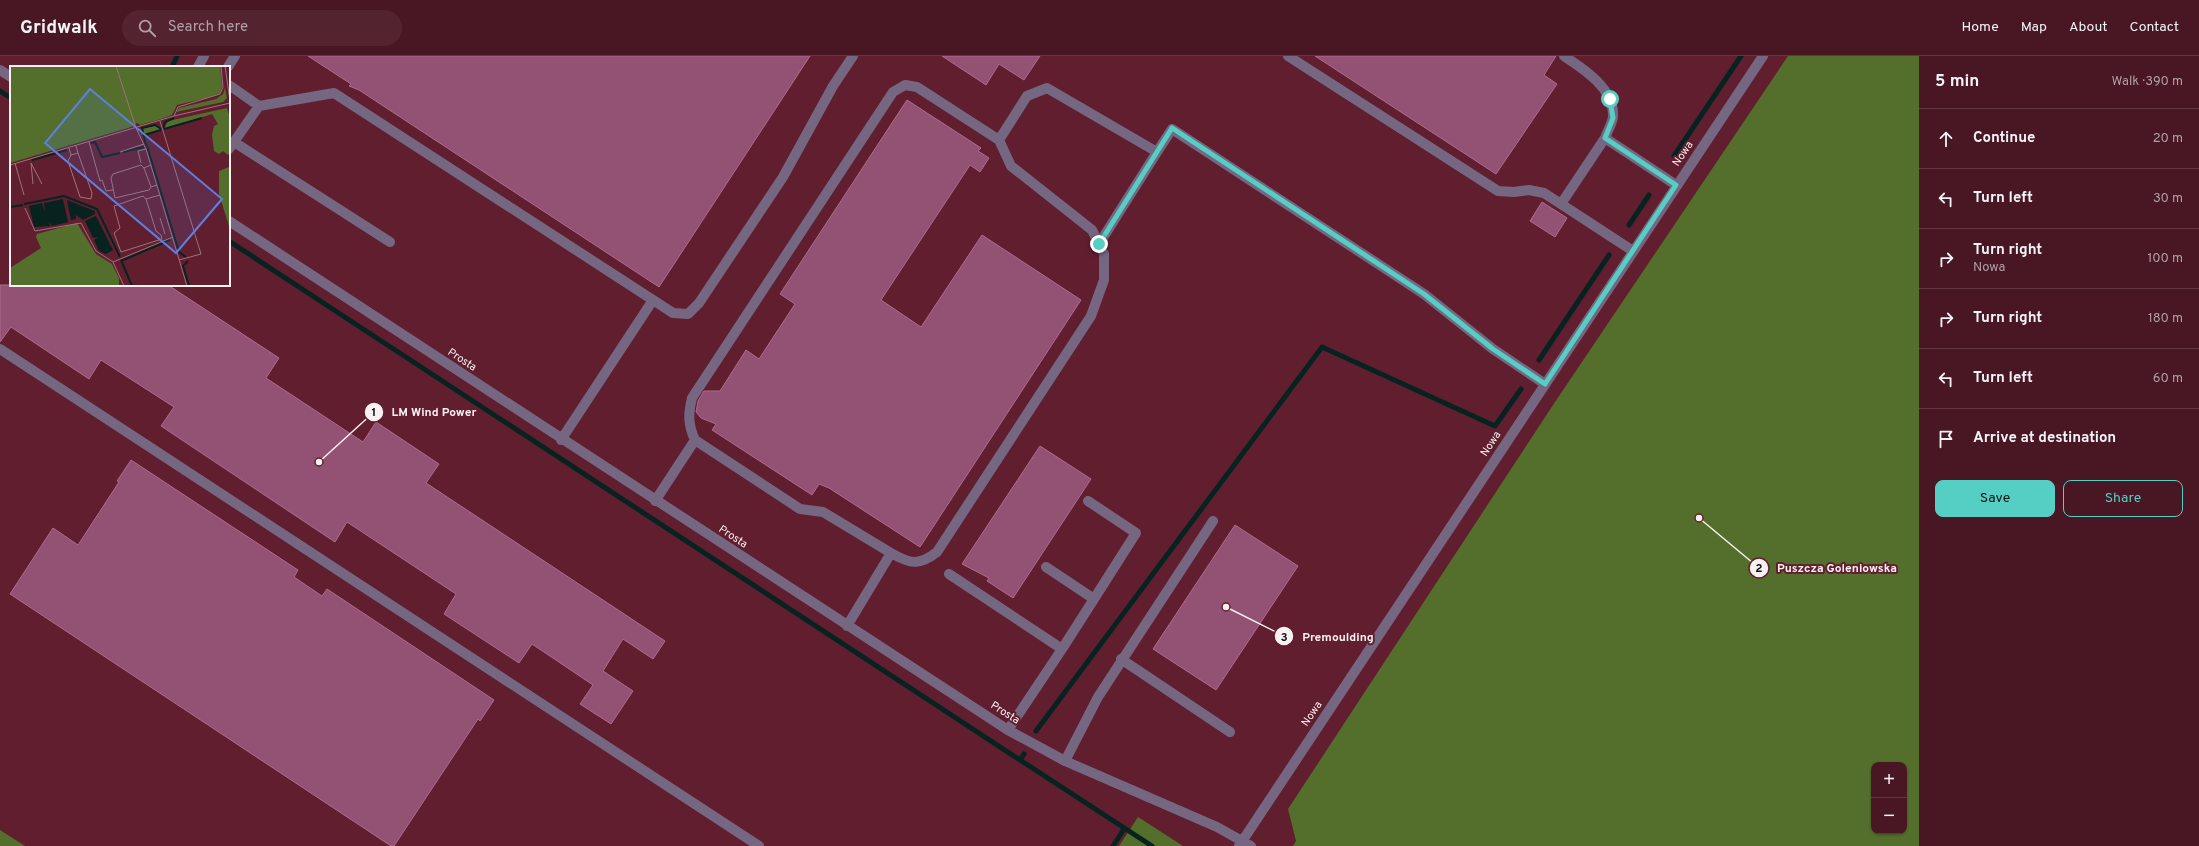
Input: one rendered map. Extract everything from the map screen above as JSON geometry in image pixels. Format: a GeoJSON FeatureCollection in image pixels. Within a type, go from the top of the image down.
{"type":"FeatureCollection","features":[{"type":"Feature","properties":{"kind":"street"},"geometry":{"type":"LineString","coordinates":[[199,66],[204,56]]}},
{"type":"Feature","properties":{"kind":"street"},"geometry":{"type":"LineString","coordinates":[[229,66],[236,56]]}},
{"type":"Feature","properties":{"kind":"street"},"geometry":{"type":"LineString","coordinates":[[230,86],[259,106],[334,93],[673,313],[688,314],[699,303],[783,177],[833,86],[853,56]]}},
{"type":"Feature","properties":{"kind":"street"},"geometry":{"type":"LineString","coordinates":[[1288,56],[1498,191],[1514,192],[1529,190],[1544,193],[1632,251]]}},
{"type":"Feature","properties":{"kind":"street"},"geometry":{"type":"LineString","coordinates":[[1561,204],[1605,138],[1613,118],[1610,99],[1595,79],[1564,56]]}},
{"type":"Feature","properties":{"kind":"street","name":"Nowa"},"geometry":{"type":"LineString","coordinates":[[1240,843],[1632,251],[1764,56]]}},
{"type":"Feature","properties":{"kind":"street"},"geometry":{"type":"LineString","coordinates":[[0,70],[10,76]]}},
{"type":"Feature","properties":{"kind":"street"},"geometry":{"type":"LineString","coordinates":[[905,85],[917,87],[999,140],[1011,166],[1092,230],[1104,254],[1104,280],[1091,316],[938,552],[928,559],[915,563],[902,560],[823,512],[800,509],[695,440],[690,429],[688,414],[692,398],[893,92],[905,85]]}},
{"type":"Feature","properties":{"kind":"street"},"geometry":{"type":"LineString","coordinates":[[999,140],[1027,96],[1047,88],[1156,152]]}},
{"type":"Feature","properties":{"kind":"street"},"geometry":{"type":"LineString","coordinates":[[259,106],[232,145],[390,242]]}},
{"type":"Feature","properties":{"kind":"street"},"geometry":{"type":"LineString","coordinates":[[1099,244],[1172,128],[1424,294],[1493,349],[1545,384]]}},
{"type":"Feature","properties":{"kind":"street"},"geometry":{"type":"LineString","coordinates":[[1605,138],[1676,185]]}},
{"type":"Feature","properties":{"kind":"street","name":"Prosta"},"geometry":{"type":"LineString","coordinates":[[230,222],[561,440],[1008,730],[1065,761],[1240,843],[1251,846]]}},
{"type":"Feature","properties":{"kind":"street"},"geometry":{"type":"LineString","coordinates":[[561,440],[653,300]]}},
{"type":"Feature","properties":{"kind":"street"},"geometry":{"type":"LineString","coordinates":[[0,349],[759,846]]}},
{"type":"Feature","properties":{"kind":"street"},"geometry":{"type":"LineString","coordinates":[[655,501],[695,440]]}},
{"type":"Feature","properties":{"kind":"street"},"geometry":{"type":"LineString","coordinates":[[1008,730],[1136,533],[1088,501]]}},
{"type":"Feature","properties":{"kind":"street"},"geometry":{"type":"LineString","coordinates":[[1065,761],[1098,697],[1121,659],[1213,521]]}},
{"type":"Feature","properties":{"kind":"street"},"geometry":{"type":"LineString","coordinates":[[847,626],[891,553]]}},
{"type":"Feature","properties":{"kind":"street"},"geometry":{"type":"LineString","coordinates":[[1046,567],[1094,598]]}},
{"type":"Feature","properties":{"kind":"street"},"geometry":{"type":"LineString","coordinates":[[949,574],[1062,649]]}},
{"type":"Feature","properties":{"kind":"street"},"geometry":{"type":"LineString","coordinates":[[1121,659],[1230,732]]}},
{"type":"Feature","properties":{"kind":"green space"},"geometry":{"type":"Polygon","coordinates":[[[1788,56],[1919,56],[1919,846],[1293,846],[1296,841],[1288,809],[1553,405],[1788,56]]]}},
{"type":"Feature","properties":{"kind":"green space"},"geometry":{"type":"Polygon","coordinates":[[[1138,817],[1183,846],[1119,846],[1138,817]]]}},
{"type":"Feature","properties":{"kind":"green space"},"geometry":{"type":"Polygon","coordinates":[[[0,830],[25,846],[0,846],[0,830]]]}},
{"type":"Feature","properties":{"kind":"building"},"geometry":{"type":"Polygon","coordinates":[[[308,56],[810,56],[659,287],[359,90],[349,86],[351,84],[308,56]]]}},
{"type":"Feature","properties":{"kind":"building"},"geometry":{"type":"Polygon","coordinates":[[[942,56],[1040,56],[1024,80],[999,64],[986,85],[942,56]]]}},
{"type":"Feature","properties":{"kind":"building"},"geometry":{"type":"Polygon","coordinates":[[[1315,56],[1556,56],[1544,75],[1557,84],[1496,174],[1315,56]]]}},
{"type":"Feature","properties":{"kind":"building"},"geometry":{"type":"Polygon","coordinates":[[[907,100],[981,148],[978,151],[989,158],[980,172],[970,165],[881,300],[921,327],[982,235],[1081,300],[920,547],[829,488],[819,484],[812,495],[712,430],[716,424],[701,418],[696,412],[698,401],[704,391],[720,391],[746,350],[759,359],[795,304],[780,294],[907,100]]]}},
{"type":"Feature","properties":{"kind":"building"},"geometry":{"type":"Polygon","coordinates":[[[1542,202],[1567,218],[1555,237],[1530,221],[1542,202]]]}},
{"type":"Feature","properties":{"kind":"building"},"geometry":{"type":"Polygon","coordinates":[[[0,285],[170,286],[279,358],[266,378],[363,442],[376,422],[439,464],[426,483],[665,641],[653,659],[623,639],[603,671],[633,691],[611,724],[580,704],[593,685],[532,644],[519,663],[444,614],[456,594],[347,522],[335,542],[161,426],[174,407],[101,360],[89,379],[11,327],[0,342],[0,285]]]}},
{"type":"Feature","properties":{"kind":"building"},"geometry":{"type":"Polygon","coordinates":[[[1040,446],[1091,479],[1013,598],[987,581],[989,578],[962,564],[1040,446]]]}},
{"type":"Feature","properties":{"kind":"building"},"geometry":{"type":"Polygon","coordinates":[[[131,460],[298,570],[294,577],[322,596],[327,589],[494,700],[480,721],[478,719],[394,846],[391,846],[10,594],[53,528],[78,545],[119,482],[117,481],[131,460]]]}},
{"type":"Feature","properties":{"kind":"building"},"geometry":{"type":"Polygon","coordinates":[[[1235,525],[1298,566],[1216,690],[1153,649],[1235,525]]]}},
{"type":"Feature","properties":{"kind":"waterway"},"geometry":{"type":"LineString","coordinates":[[172,66],[177,56]]}},
{"type":"Feature","properties":{"kind":"waterway"},"geometry":{"type":"LineString","coordinates":[[1674,156],[1741,56]]}},
{"type":"Feature","properties":{"kind":"waterway"},"geometry":{"type":"LineString","coordinates":[[0,91],[10,97]]}},
{"type":"Feature","properties":{"kind":"waterway"},"geometry":{"type":"LineString","coordinates":[[1629,225],[1649,195]]}},
{"type":"Feature","properties":{"kind":"waterway"},"geometry":{"type":"LineString","coordinates":[[230,242],[1020,760]]}},
{"type":"Feature","properties":{"kind":"waterway"},"geometry":{"type":"LineString","coordinates":[[1539,360],[1609,255]]}},
{"type":"Feature","properties":{"kind":"waterway"},"geometry":{"type":"LineString","coordinates":[[1036,731],[1322,347],[1495,426],[1521,389]]}},
{"type":"Feature","properties":{"kind":"waterway"},"geometry":{"type":"LineString","coordinates":[[1024,754],[1020,760],[1152,846]]}},
{"type":"Feature","properties":{"kind":"waterway"},"geometry":{"type":"LineString","coordinates":[[1113,846],[1124,829]]}},
{"type":"Feature","properties":{"kind":"place","name":"LM Wind Power"},"geometry":{"type":"Point","coordinates":[319,462]}},
{"type":"Feature","properties":{"kind":"place","name":"Puszcza Goleniowska"},"geometry":{"type":"Point","coordinates":[1699,518]}},
{"type":"Feature","properties":{"kind":"place","name":"Premoulding"},"geometry":{"type":"Point","coordinates":[1226,607]}},
{"type":"Feature","properties":{"kind":"route"},"geometry":{"type":"LineString","coordinates":[[1099,244],[1172,128],[1424,294],[1493,349],[1545,384],[1676,185],[1605,138],[1613,118],[1610,99]]}}]}
